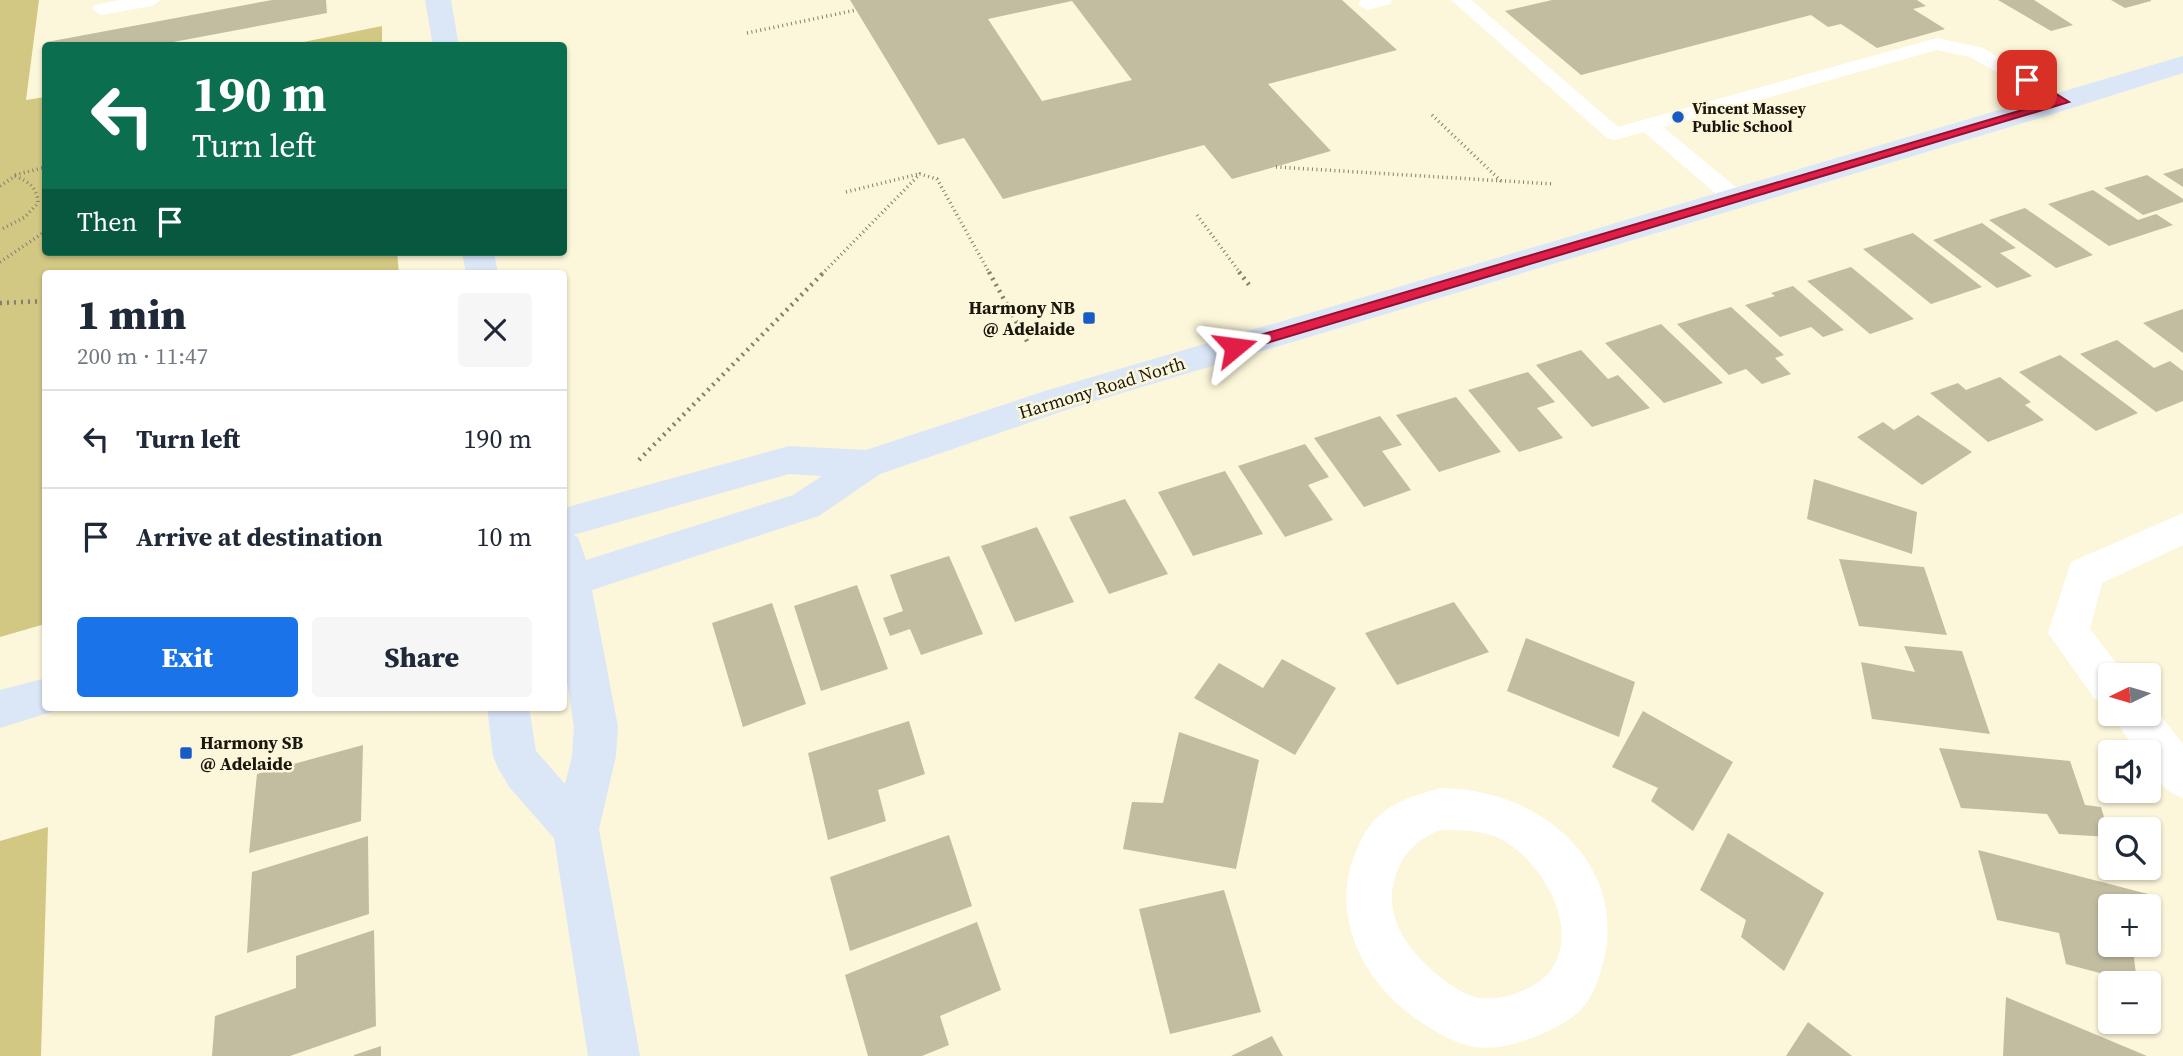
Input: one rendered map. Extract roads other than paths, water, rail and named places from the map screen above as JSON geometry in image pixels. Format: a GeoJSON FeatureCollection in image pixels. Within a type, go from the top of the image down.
{"type":"FeatureCollection","features":[{"type":"Feature","properties":{"kind":"main road"},"geometry":{"type":"LineString","coordinates":[[438,0],[445,42]]}},
{"type":"Feature","properties":{"kind":"main road","name":"Harmony Road North"},"geometry":{"type":"LineString","coordinates":[[567,571],[806,506],[867,464],[1059,399],[2063,102],[2183,64]]}},
{"type":"Feature","properties":{"kind":"main road","name":"Harmony Road North"},"geometry":{"type":"LineString","coordinates":[[567,522],[789,460],[867,464]]}},
{"type":"Feature","properties":{"kind":"main road"},"geometry":{"type":"LineString","coordinates":[[567,576],[596,727],[594,756],[576,829],[614,1056]]}},
{"type":"Feature","properties":{"kind":"main road"},"geometry":{"type":"LineString","coordinates":[[0,709],[42,697]]}},
{"type":"Feature","properties":{"kind":"main road"},"geometry":{"type":"LineString","coordinates":[[509,711],[515,756],[526,774],[576,829]]}},
{"type":"Feature","properties":{"kind":"street"},"geometry":{"type":"LineString","coordinates":[[2098,670],[2070,634],[2085,573],[2183,528]]}},
{"type":"Feature","properties":{"kind":"street"},"geometry":{"type":"LineString","coordinates":[[2142,726],[2183,778]]}},
{"type":"Feature","properties":{"kind":"street"},"geometry":{"type":"LineString","coordinates":[[1441,809],[1475,810],[1510,821],[1541,841],[1565,870],[1582,904],[1586,938],[1578,970],[1560,997],[1530,1014],[1502,1022],[1477,1039],[1394,967],[1376,934],[1368,899],[1372,865],[1387,838],[1411,819],[1441,809]]}},
{"type":"Feature","properties":{"kind":"lane"},"geometry":{"type":"LineString","coordinates":[[101,9],[152,0]]}},
{"type":"Feature","properties":{"kind":"lane"},"geometry":{"type":"LineString","coordinates":[[1460,0],[1614,134],[1937,44],[1976,52],[2063,102]]}},
{"type":"Feature","properties":{"kind":"lane"},"geometry":{"type":"LineString","coordinates":[[1648,125],[1736,199]]}},
{"type":"Feature","properties":{"kind":"place","name":"Vincent Massey Public School"},"geometry":{"type":"Point","coordinates":[1678,117]}},
{"type":"Feature","properties":{"kind":"place","name":"Harmony NB @ Adelaide"},"geometry":{"type":"Point","coordinates":[1089,318]}},
{"type":"Feature","properties":{"kind":"place","name":"Harmony SB @ Adelaide"},"geometry":{"type":"Point","coordinates":[186,753]}}]}
